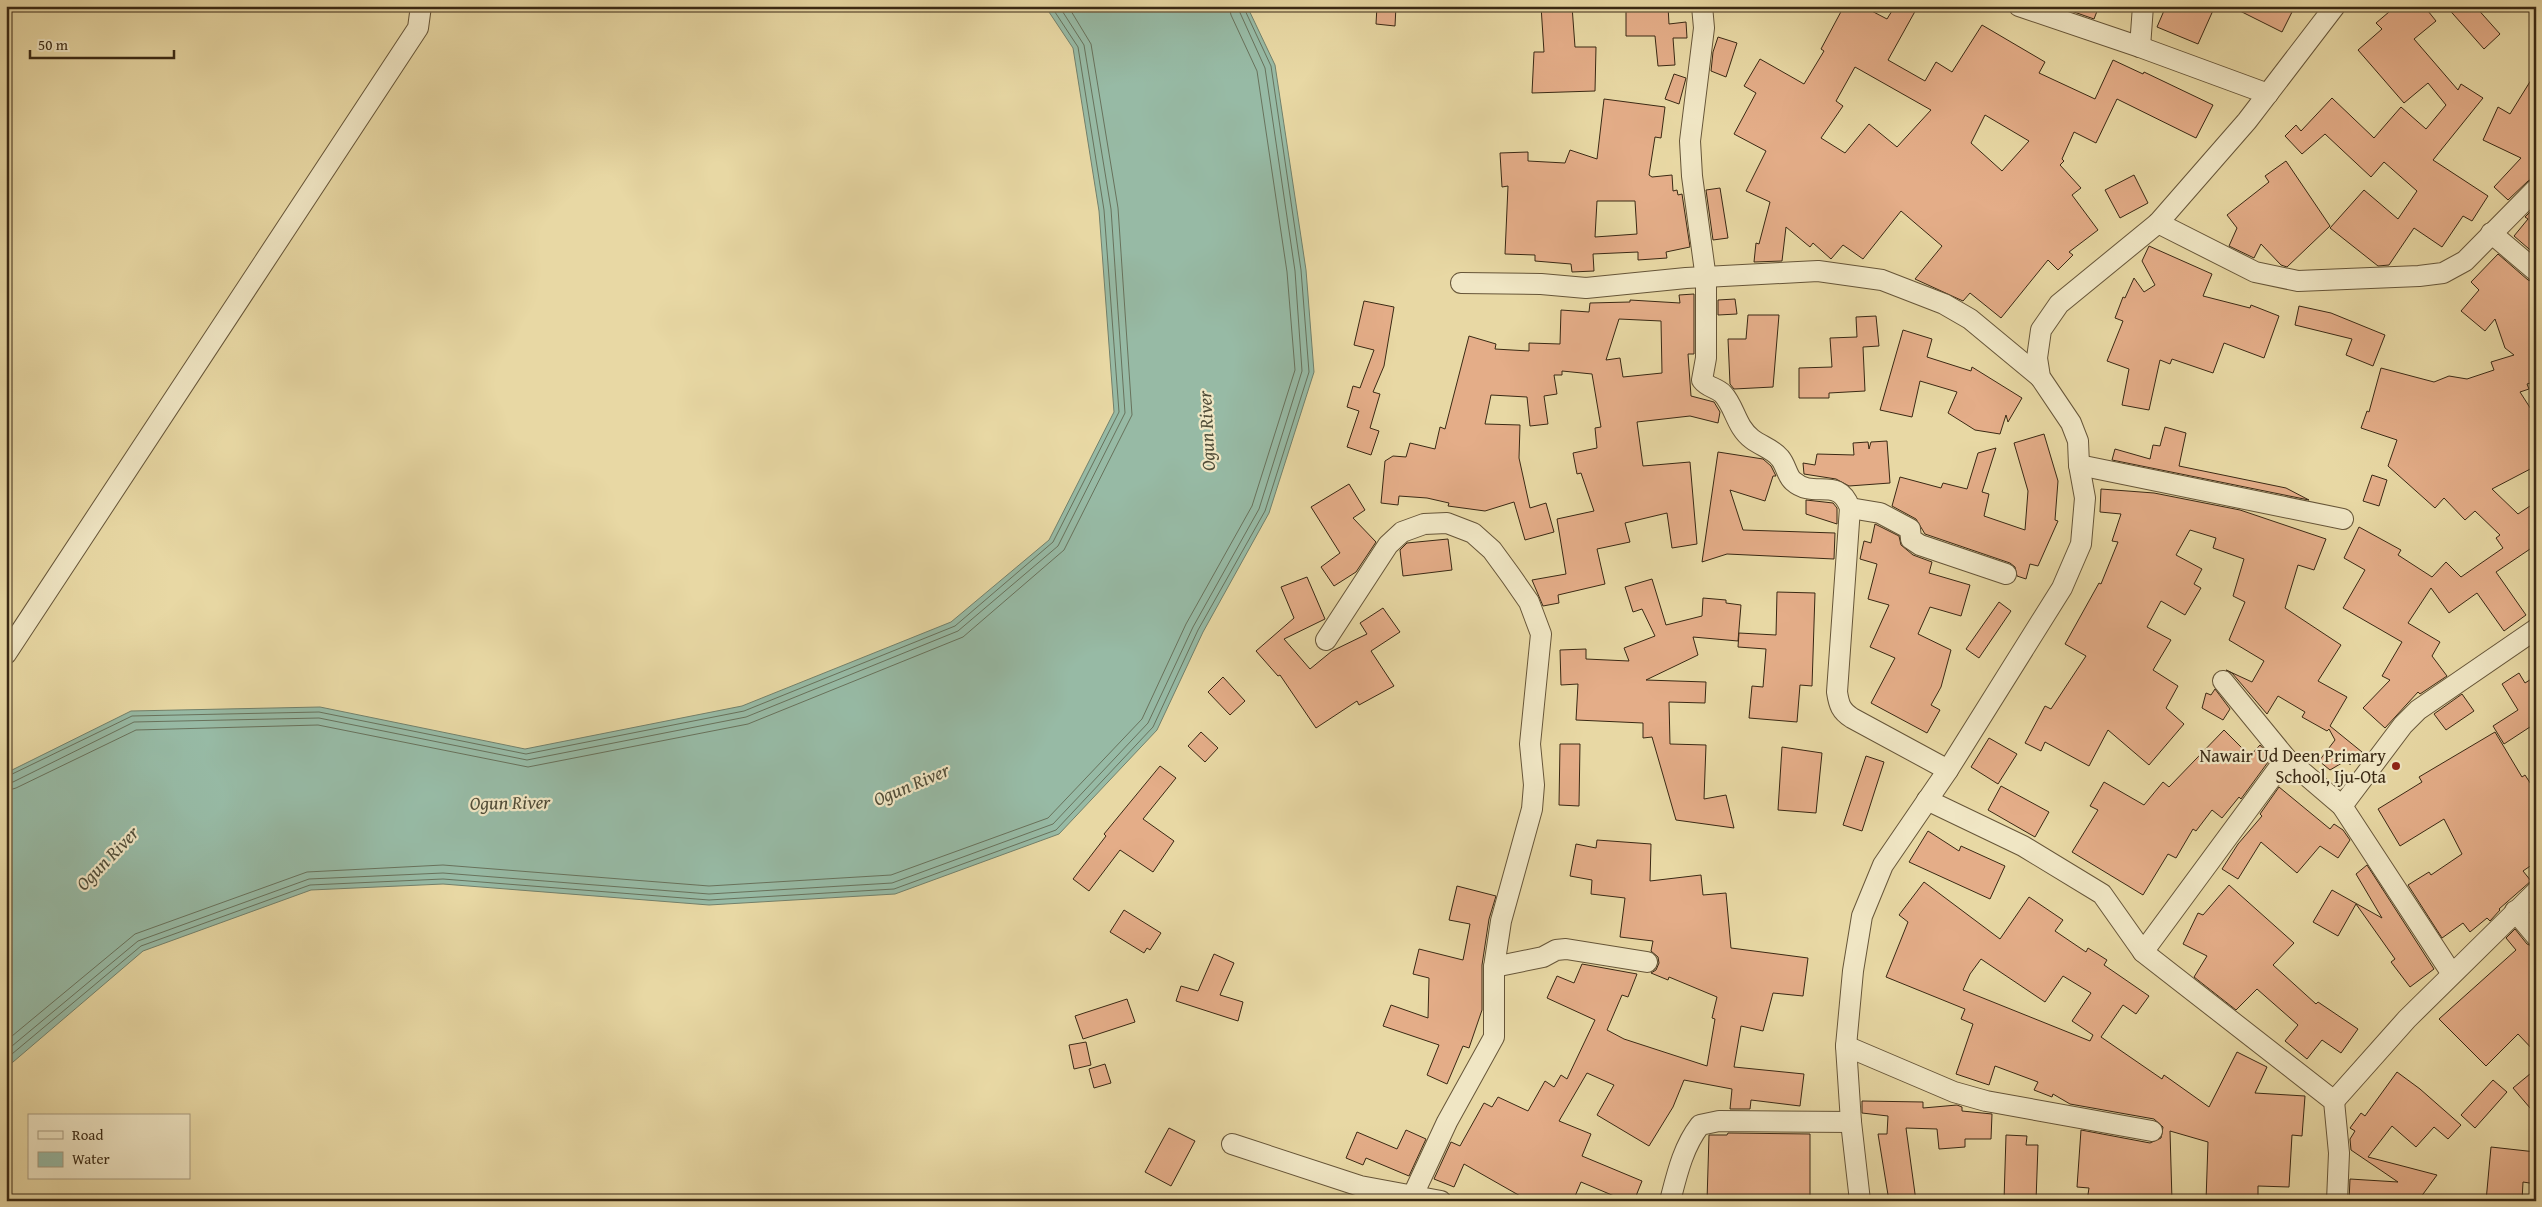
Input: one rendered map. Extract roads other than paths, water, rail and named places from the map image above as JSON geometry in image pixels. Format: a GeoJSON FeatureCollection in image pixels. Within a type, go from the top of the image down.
{"type":"FeatureCollection","features":[{"type":"Feature","properties":{"kind":"street"},"geometry":{"type":"LineString","coordinates":[[6,654],[418,28],[421,6]]}},
{"type":"Feature","properties":{"kind":"street"},"geometry":{"type":"LineString","coordinates":[[1702,6],[1704,28],[1690,141],[1692,176],[1706,279],[1706,358],[1702,380],[1706,386],[1718,389],[1725,396],[1742,429],[1753,440],[1765,446],[1780,458],[1793,481],[1810,489],[1838,491],[1846,496],[1850,508],[1837,692],[1838,703],[1843,712],[1852,718],[1948,770]]}},
{"type":"Feature","properties":{"kind":"street"},"geometry":{"type":"LineString","coordinates":[[2019,6],[2140,47],[2268,94]]}},
{"type":"Feature","properties":{"kind":"street"},"geometry":{"type":"LineString","coordinates":[[2140,47],[2143,6]]}},
{"type":"Feature","properties":{"kind":"street"},"geometry":{"type":"LineString","coordinates":[[2040,377],[2037,358],[2041,330],[2059,304],[2158,223],[2268,94],[2335,6]]}},
{"type":"Feature","properties":{"kind":"street"},"geometry":{"type":"LineString","coordinates":[[2158,223],[2255,272],[2298,281],[2333,281],[2442,273],[2465,261],[2536,189]]}},
{"type":"Feature","properties":{"kind":"street"},"geometry":{"type":"LineString","coordinates":[[2491,233],[2536,271]]}},
{"type":"Feature","properties":{"kind":"street"},"geometry":{"type":"LineString","coordinates":[[1461,283],[1541,284],[1586,288],[1818,271],[1882,280],[1911,289],[1944,304],[1963,316],[2040,377],[2072,422],[2078,441],[2079,466],[2085,498],[2081,544],[2062,588],[1948,770],[1883,865],[1862,916],[1853,971],[1846,1046],[1851,1122],[1860,1201]]}},
{"type":"Feature","properties":{"kind":"street"},"geometry":{"type":"LineString","coordinates":[[2079,466],[2343,519]]}},
{"type":"Feature","properties":{"kind":"street"},"geometry":{"type":"LineString","coordinates":[[1850,508],[1880,513],[1910,529],[1911,539],[1920,545],[2006,574]]}},
{"type":"Feature","properties":{"kind":"street"},"geometry":{"type":"LineString","coordinates":[[1326,640],[1388,545],[1402,532],[1424,524],[1447,523],[1473,533],[1492,550],[1528,602],[1541,634],[1530,744],[1534,785],[1532,809],[1510,885],[1494,967],[1494,1038],[1447,1122],[1413,1195]]}},
{"type":"Feature","properties":{"kind":"street"},"geometry":{"type":"LineString","coordinates":[[2342,806],[2403,725],[2418,710],[2536,629]]}},
{"type":"Feature","properties":{"kind":"street"},"geometry":{"type":"LineString","coordinates":[[2223,681],[2286,758],[2342,806],[2452,974]]}},
{"type":"Feature","properties":{"kind":"street"},"geometry":{"type":"LineString","coordinates":[[2143,952],[2286,758]]}},
{"type":"Feature","properties":{"kind":"street"},"geometry":{"type":"LineString","coordinates":[[1927,800],[2022,846],[2102,894],[2143,952],[2334,1102],[2339,1153],[2337,1201]]}},
{"type":"Feature","properties":{"kind":"street"},"geometry":{"type":"LineString","coordinates":[[2334,1102],[2407,1019],[2536,892]]}},
{"type":"Feature","properties":{"kind":"street"},"geometry":{"type":"LineString","coordinates":[[2515,911],[2536,936]]}},
{"type":"Feature","properties":{"kind":"street"},"geometry":{"type":"LineString","coordinates":[[1494,967],[1543,957],[1556,950],[1566,949],[1647,962]]}},
{"type":"Feature","properties":{"kind":"street"},"geometry":{"type":"LineString","coordinates":[[1846,1046],[1954,1092],[1986,1101],[2152,1131]]}},
{"type":"Feature","properties":{"kind":"street"},"geometry":{"type":"LineString","coordinates":[[1670,1201],[1682,1158],[1691,1136],[1700,1125],[1719,1121],[1851,1122]]}},
{"type":"Feature","properties":{"kind":"street"},"geometry":{"type":"LineString","coordinates":[[1232,1144],[1360,1186],[1442,1201]]}},
{"type":"Feature","properties":{"kind":"water","name":"Ogun River"},"geometry":{"type":"Polygon","coordinates":[[[1045,6],[1247,6],[1275,65],[1306,270],[1314,372],[1269,513],[1203,632],[1157,730],[1059,834],[895,894],[709,905],[443,884],[311,890],[143,951],[6,1068],[6,773],[131,711],[320,707],[525,749],[742,706],[951,622],[1049,540],[1114,412],[1099,211],[1073,48],[1045,6]]]}},
{"type":"Feature","properties":{"kind":"place","name":"Nawair Ud Deen Primary School, Iju-Ota"},"geometry":{"type":"Point","coordinates":[2396,766]}}]}
